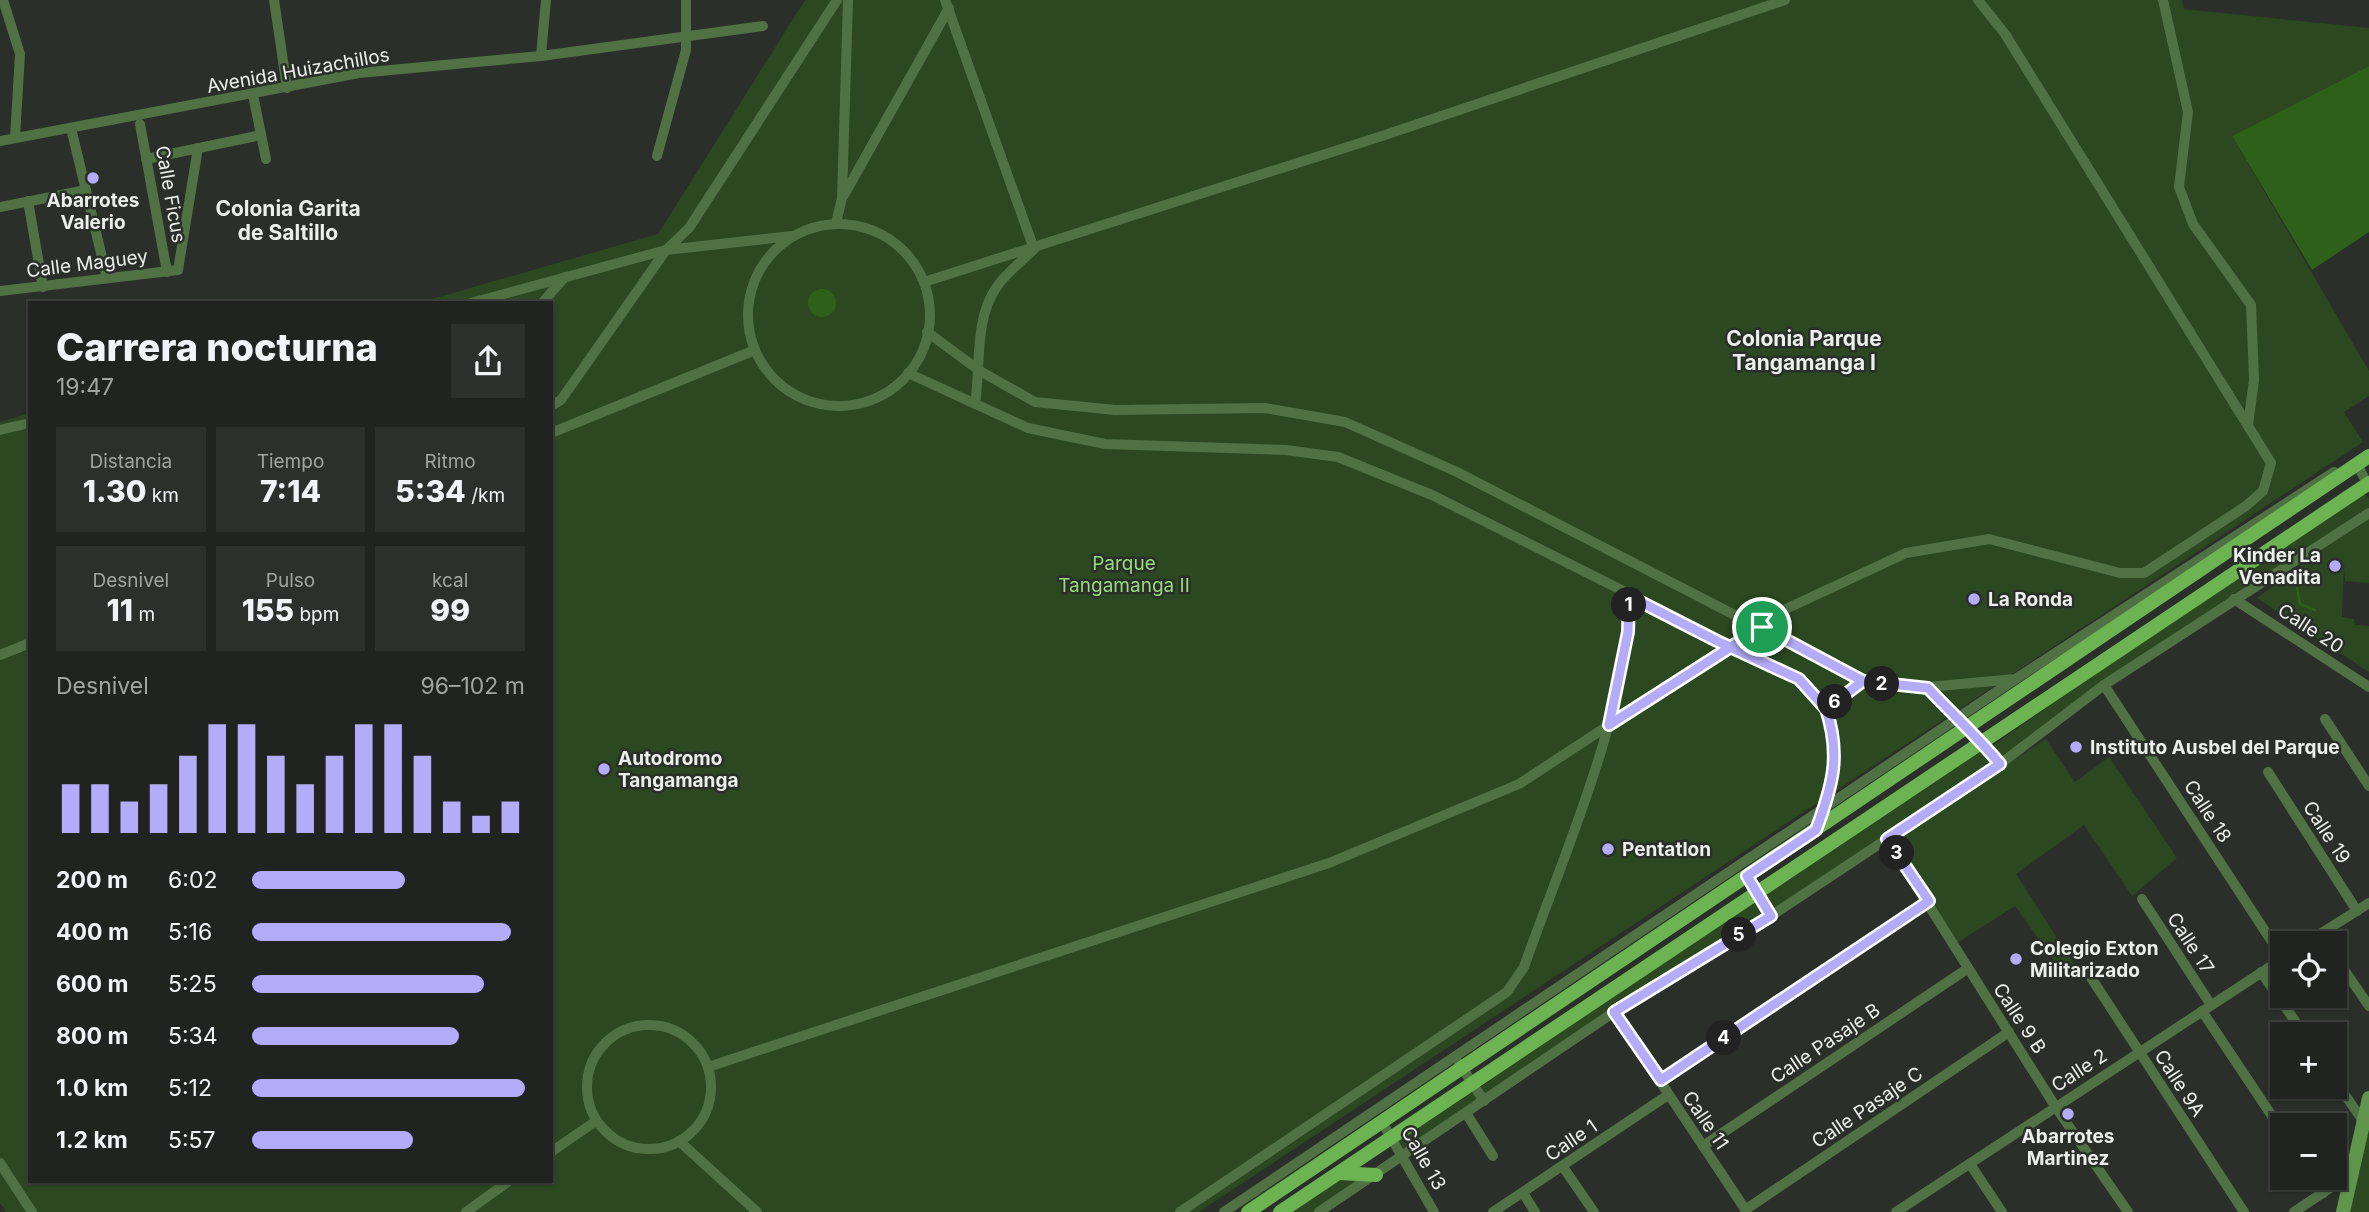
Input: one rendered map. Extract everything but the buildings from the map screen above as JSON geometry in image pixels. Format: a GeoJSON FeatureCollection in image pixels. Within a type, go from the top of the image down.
{"type":"FeatureCollection","features":[{"type":"Feature","properties":{"kind":"main road"},"geometry":{"type":"LineString","coordinates":[[1248,1212],[1382,1122],[1458,1063],[1747,876],[2053,663],[2363,460]]}},
{"type":"Feature","properties":{"kind":"main road"},"geometry":{"type":"LineString","coordinates":[[1280,1212],[2368,484]]}},
{"type":"Feature","properties":{"kind":"main road"},"geometry":{"type":"LineString","coordinates":[[2343,1212],[2369,1098]]}},
{"type":"Feature","properties":{"kind":"main road"},"geometry":{"type":"LineString","coordinates":[[1339,1173],[1376,1175]]}},
{"type":"Feature","properties":{"kind":"street"},"geometry":{"type":"LineString","coordinates":[[3,0],[20,54],[15,138]]}},
{"type":"Feature","properties":{"kind":"street"},"geometry":{"type":"LineString","coordinates":[[274,0],[288,88]]}},
{"type":"Feature","properties":{"kind":"street"},"geometry":{"type":"LineString","coordinates":[[541,57],[546,0]]}},
{"type":"Feature","properties":{"kind":"street"},"geometry":{"type":"LineString","coordinates":[[657,156],[687,37],[686,0]]}},
{"type":"Feature","properties":{"kind":"street"},"geometry":{"type":"LineString","coordinates":[[553,405],[561,400],[666,250],[689,228],[836,0]]}},
{"type":"Feature","properties":{"kind":"street"},"geometry":{"type":"LineString","coordinates":[[836,223],[842,198],[848,0]]}},
{"type":"Feature","properties":{"kind":"street"},"geometry":{"type":"LineString","coordinates":[[924,282],[1034,249],[1783,0]]}},
{"type":"Feature","properties":{"kind":"street"},"geometry":{"type":"LineString","coordinates":[[708,1068],[1329,863],[1519,784],[1788,608],[1906,553],[1989,539],[2120,572],[2144,573],[2246,506],[2263,491],[2271,463],[2005,34],[1978,0]]}},
{"type":"Feature","properties":{"kind":"street"},"geometry":{"type":"LineString","coordinates":[[2162,0],[2188,112],[2179,187],[2193,224],[2251,305],[2254,380],[2248,426]]}},
{"type":"Feature","properties":{"kind":"street"},"geometry":{"type":"LineString","coordinates":[[842,198],[947,4]]}},
{"type":"Feature","properties":{"kind":"street"},"geometry":{"type":"LineString","coordinates":[[947,4],[1034,249]]}},
{"type":"Feature","properties":{"kind":"street","name":"Avenida Huizachillos"},"geometry":{"type":"LineString","coordinates":[[0,141],[359,73],[541,57],[763,26]]}},
{"type":"Feature","properties":{"kind":"street"},"geometry":{"type":"LineString","coordinates":[[253,94],[266,159]]}},
{"type":"Feature","properties":{"kind":"street","name":"Calle Ficus"},"geometry":{"type":"LineString","coordinates":[[141,124],[146,159],[173,271]]}},
{"type":"Feature","properties":{"kind":"street"},"geometry":{"type":"LineString","coordinates":[[71,128],[107,278]]}},
{"type":"Feature","properties":{"kind":"street"},"geometry":{"type":"LineString","coordinates":[[146,159],[261,135]]}},
{"type":"Feature","properties":{"kind":"street"},"geometry":{"type":"LineString","coordinates":[[173,271],[198,148]]}},
{"type":"Feature","properties":{"kind":"street"},"geometry":{"type":"LineString","coordinates":[[0,206],[86,190]]}},
{"type":"Feature","properties":{"kind":"street"},"geometry":{"type":"LineString","coordinates":[[28,201],[43,287]]}},
{"type":"Feature","properties":{"kind":"street"},"geometry":{"type":"LineString","coordinates":[[836,223],[852,224],[883,235],[900,247],[924,282],[929,316],[928,332],[917,361],[908,373],[897,384],[870,400],[847,405],[823,404],[800,397],[780,384],[755,350],[749,329],[748,307],[752,285],[762,265],[776,248],[794,235],[814,227],[836,223]]}},
{"type":"Feature","properties":{"kind":"street"},"geometry":{"type":"LineString","coordinates":[[478,301],[666,250],[794,235]]}},
{"type":"Feature","properties":{"kind":"street"},"geometry":{"type":"LineString","coordinates":[[975,404],[980,371],[979,331],[995,288],[1034,249]]}},
{"type":"Feature","properties":{"kind":"street","name":"Calle Maguey"},"geometry":{"type":"LineString","coordinates":[[0,291],[173,271]]}},
{"type":"Feature","properties":{"kind":"street"},"geometry":{"type":"LineString","coordinates":[[544,301],[565,277]]}},
{"type":"Feature","properties":{"kind":"street"},"geometry":{"type":"LineString","coordinates":[[928,332],[980,371],[1035,402],[1115,410],[1265,408],[1345,422],[1457,472],[1863,681],[1928,688],[2017,678],[2053,663]]}},
{"type":"Feature","properties":{"kind":"street"},"geometry":{"type":"LineString","coordinates":[[553,432],[755,350]]}},
{"type":"Feature","properties":{"kind":"street"},"geometry":{"type":"LineString","coordinates":[[908,373],[1028,428],[1105,444],[1286,450],[1338,457],[1432,495],[1799,679],[1826,709],[1835,736],[1835,766],[1816,830]]}},
{"type":"Feature","properties":{"kind":"street"},"geometry":{"type":"LineString","coordinates":[[0,430],[28,423]]}},
{"type":"Feature","properties":{"kind":"street"},"geometry":{"type":"LineString","coordinates":[[2363,460],[2368,484]]}},
{"type":"Feature","properties":{"kind":"street"},"geometry":{"type":"LineString","coordinates":[[1319,1212],[1614,1012],[1771,916],[2000,764],[2104,685],[2369,513]]}},
{"type":"Feature","properties":{"kind":"street"},"geometry":{"type":"LineString","coordinates":[[1180,1212],[1507,992],[1524,967],[1609,725],[1628,632],[1629,596]]}},
{"type":"Feature","properties":{"kind":"street","name":"Calle 20"},"geometry":{"type":"LineString","coordinates":[[2234,599],[2369,687]]}},
{"type":"Feature","properties":{"kind":"street"},"geometry":{"type":"LineString","coordinates":[[0,655],[28,644]]}},
{"type":"Feature","properties":{"kind":"street"},"geometry":{"type":"LineString","coordinates":[[1224,1212],[1458,1063],[1824,810],[1962,725],[2017,678]]}},
{"type":"Feature","properties":{"kind":"street"},"geometry":{"type":"LineString","coordinates":[[1826,709],[1863,681]]}},
{"type":"Feature","properties":{"kind":"street","name":"Calle 18"},"geometry":{"type":"LineString","coordinates":[[2104,685],[2270,940]]}},
{"type":"Feature","properties":{"kind":"street"},"geometry":{"type":"LineString","coordinates":[[1928,688],[2000,764]]}},
{"type":"Feature","properties":{"kind":"street"},"geometry":{"type":"LineString","coordinates":[[2325,719],[2369,786]]}},
{"type":"Feature","properties":{"kind":"street","name":"Calle 19"},"geometry":{"type":"LineString","coordinates":[[2268,772],[2357,911]]}},
{"type":"Feature","properties":{"kind":"street","name":"Calle 9 B"},"geometry":{"type":"LineString","coordinates":[[1887,839],[1929,901],[1967,969],[2055,1106],[2128,1212]]}},
{"type":"Feature","properties":{"kind":"street"},"geometry":{"type":"LineString","coordinates":[[1747,876],[1771,916]]}},
{"type":"Feature","properties":{"kind":"street","name":"Calle 17"},"geometry":{"type":"LineString","coordinates":[[2142,899],[2271,1113]]}},
{"type":"Feature","properties":{"kind":"street"},"geometry":{"type":"LineString","coordinates":[[1661,1080],[1929,901]]}},
{"type":"Feature","properties":{"kind":"street"},"geometry":{"type":"LineString","coordinates":[[2333,931],[2369,902]]}},
{"type":"Feature","properties":{"kind":"street","name":"Calle 2"},"geometry":{"type":"LineString","coordinates":[[1896,1212],[2270,966]]}},
{"type":"Feature","properties":{"kind":"street","name":"Calle Pasaje B"},"geometry":{"type":"LineString","coordinates":[[1703,1146],[1967,969]]}},
{"type":"Feature","properties":{"kind":"street"},"geometry":{"type":"LineString","coordinates":[[2261,972],[2296,1022]]}},
{"type":"Feature","properties":{"kind":"street","name":"Calle 9A"},"geometry":{"type":"LineString","coordinates":[[2088,973],[2244,1212]]}},
{"type":"Feature","properties":{"kind":"street"},"geometry":{"type":"LineString","coordinates":[[2347,974],[2369,1006]]}},
{"type":"Feature","properties":{"kind":"street","name":"Calle 11"},"geometry":{"type":"LineString","coordinates":[[1614,1012],[1746,1211]]}},
{"type":"Feature","properties":{"kind":"street"},"geometry":{"type":"LineString","coordinates":[[633,1027],[667,1028],[683,1035],[696,1047],[708,1068],[710,1098],[704,1115],[694,1130],[680,1141],[653,1149],[637,1148],[614,1138],[596,1121],[589,1105],[587,1085],[590,1066],[600,1049],[615,1035],[633,1027]]}},
{"type":"Feature","properties":{"kind":"street","name":"Calle Pasaje C"},"geometry":{"type":"LineString","coordinates":[[1746,1211],[2009,1032]]}},
{"type":"Feature","properties":{"kind":"street"},"geometry":{"type":"LineString","coordinates":[[1458,1063],[1484,1101]]}},
{"type":"Feature","properties":{"kind":"street","name":"Calle 1"},"geometry":{"type":"LineString","coordinates":[[1493,1212],[1668,1095]]}},
{"type":"Feature","properties":{"kind":"street"},"geometry":{"type":"LineString","coordinates":[[2347,1098],[2363,1121]]}},
{"type":"Feature","properties":{"kind":"street"},"geometry":{"type":"LineString","coordinates":[[1466,1113],[1493,1156]]}},
{"type":"Feature","properties":{"kind":"street"},"geometry":{"type":"LineString","coordinates":[[553,1151],[596,1121]]}},
{"type":"Feature","properties":{"kind":"street","name":"Calle 13"},"geometry":{"type":"LineString","coordinates":[[1382,1122],[1405,1156],[1434,1212]]}},
{"type":"Feature","properties":{"kind":"street"},"geometry":{"type":"LineString","coordinates":[[680,1141],[757,1212]]}},
{"type":"Feature","properties":{"kind":"street"},"geometry":{"type":"LineString","coordinates":[[0,1163],[32,1212]]}},
{"type":"Feature","properties":{"kind":"street"},"geometry":{"type":"LineString","coordinates":[[1970,1164],[2002,1212]]}},
{"type":"Feature","properties":{"kind":"street"},"geometry":{"type":"LineString","coordinates":[[1563,1167],[1594,1212]]}},
{"type":"Feature","properties":{"kind":"street"},"geometry":{"type":"LineString","coordinates":[[2294,1212],[2351,1174]]}},
{"type":"Feature","properties":{"kind":"street"},"geometry":{"type":"LineString","coordinates":[[466,1212],[506,1183]]}},
{"type":"Feature","properties":{"kind":"street"},"geometry":{"type":"LineString","coordinates":[[1523,1193],[1535,1212]]}},
{"type":"Feature","properties":{"kind":"green space","name":"Parque Tangamanga II"},"geometry":{"type":"Polygon","coordinates":[[[805,0],[2182,0],[2184,9],[2369,28],[2369,66],[2232,136],[2369,371],[2369,396],[2344,412],[2363,442],[1199,1212],[6,1212],[0,1203],[0,422],[28,414],[28,1183],[553,1183],[553,301],[425,301],[658,234],[805,0]]]}},
{"type":"Feature","properties":{"kind":"green space"},"geometry":{"type":"Polygon","coordinates":[[[2360,488],[2369,499],[2369,507],[2001,757],[1992,746],[2360,488]]]}},
{"type":"Feature","properties":{"kind":"green space","name":"Kinder La Venadita"},"geometry":{"type":"Polygon","coordinates":[[[2369,514],[2369,583],[2345,581],[2344,564],[2342,617],[2354,619],[2355,625],[2369,626],[2369,672],[2257,598],[2369,514]]]}},
{"type":"Feature","properties":{"kind":"green space"},"geometry":{"type":"Polygon","coordinates":[[[2046,739],[2075,782],[2109,757],[2177,858],[2132,896],[2084,825],[2016,874],[2077,969],[2067,979],[2015,906],[1957,943],[1891,840],[2046,739]]]}},
{"type":"Feature","properties":{"kind":"green space"},"geometry":{"type":"Polygon","coordinates":[[[1982,749],[1994,764],[1769,913],[1763,896],[1982,749]]]}},
{"type":"Feature","properties":{"kind":"green space"},"geometry":{"type":"Polygon","coordinates":[[[1757,899],[1765,913],[1486,1098],[1480,1087],[1757,899]]]}},
{"type":"Feature","properties":{"kind":"green space"},"geometry":{"type":"Polygon","coordinates":[[[1472,1090],[1480,1101],[1405,1151],[1399,1140],[1472,1090]]]}},
{"type":"Feature","properties":{"kind":"green space"},"geometry":{"type":"Polygon","coordinates":[[[2369,1114],[2369,1212],[2346,1212],[2369,1114]]]}},
{"type":"Feature","properties":{"kind":"green space"},"geometry":{"type":"Polygon","coordinates":[[[1343,1177],[1365,1178],[1314,1212],[1291,1212],[1343,1177]]]}},
{"type":"Feature","properties":{"kind":"shaded area"},"geometry":{"type":"Polygon","coordinates":[[[2369,66],[2369,232],[2312,270],[2232,136],[2369,66]]]}},
{"type":"Feature","properties":{"kind":"shaded area"},"geometry":{"type":"Polygon","coordinates":[[[822,289],[832,293],[836,303],[832,313],[822,317],[812,313],[808,303],[812,293],[822,289]]]}},
{"type":"Feature","properties":{"kind":"waterway"},"geometry":{"type":"LineString","coordinates":[[2297,588],[2300,604],[2315,610]]}},
{"type":"Feature","properties":{"kind":"place","name":"Abarrotes Valerio"},"geometry":{"type":"Point","coordinates":[93,178]}},
{"type":"Feature","properties":{"kind":"place","name":"Kinder La Venadita"},"geometry":{"type":"Point","coordinates":[2335,566]}},
{"type":"Feature","properties":{"kind":"place","name":"La Ronda"},"geometry":{"type":"Point","coordinates":[1974,599]}},
{"type":"Feature","properties":{"kind":"place","name":"Instituto Ausbel del Parque"},"geometry":{"type":"Point","coordinates":[2076,747]}},
{"type":"Feature","properties":{"kind":"place","name":"Autodromo Tangamanga"},"geometry":{"type":"Point","coordinates":[604,769]}},
{"type":"Feature","properties":{"kind":"place","name":"Pentatlon"},"geometry":{"type":"Point","coordinates":[1608,849]}},
{"type":"Feature","properties":{"kind":"place","name":"Colegio Exton Militarizado"},"geometry":{"type":"Point","coordinates":[2016,959]}},
{"type":"Feature","properties":{"kind":"place","name":"Abarrotes Martinez"},"geometry":{"type":"Point","coordinates":[2068,1114]}},
{"type":"Feature","properties":{"kind":"district","name":"Colonia Garita de Saltillo"},"geometry":{"type":"Point","coordinates":[288,221]}},
{"type":"Feature","properties":{"kind":"district","name":"Colonia Parque Tangamanga I"},"geometry":{"type":"Point","coordinates":[1804,351]}},
{"type":"Feature","properties":{"kind":"route"},"geometry":{"type":"LineString","coordinates":[[1762,627],[1729,646],[1609,725],[1628,632],[1629,596],[1717,641],[1729,646],[1799,679],[1826,709],[1863,681],[1928,688],[2000,764],[1887,839],[1929,901],[1661,1080],[1614,1012],[1771,916],[1747,876],[1816,830],[1835,766],[1835,736],[1826,709],[1863,681],[1762,627]]}}]}
